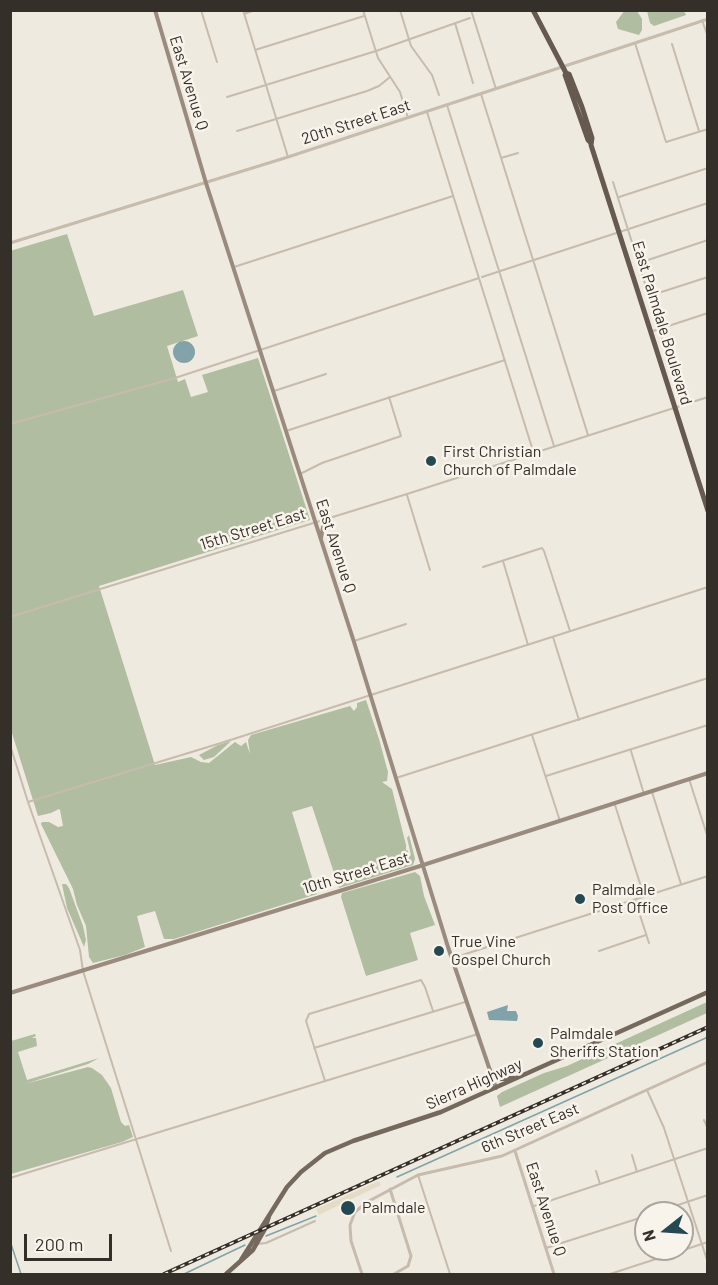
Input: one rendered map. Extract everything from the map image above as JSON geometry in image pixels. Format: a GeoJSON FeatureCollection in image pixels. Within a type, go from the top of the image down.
{"type":"FeatureCollection","features":[{"type":"Feature","properties":{"kind":"highway","name":"East Palmdale Boulevard"},"geometry":{"type":"LineString","coordinates":[[533,10],[563,66],[591,143],[708,511]]}},
{"type":"Feature","properties":{"kind":"highway","name":"East Palmdale Boulevard"},"geometry":{"type":"LineString","coordinates":[[566,73],[569,74],[578,94],[592,138],[591,143]]}},
{"type":"Feature","properties":{"kind":"highway"},"geometry":{"type":"LineString","coordinates":[[578,109],[589,129]]}},
{"type":"Feature","properties":{"kind":"main road","name":"East Avenue Q"},"geometry":{"type":"LineString","coordinates":[[155,10],[206,183],[354,642],[465,1002],[496,1088]]}},
{"type":"Feature","properties":{"kind":"main road"},"geometry":{"type":"LineString","coordinates":[[321,539],[323,527],[330,518]]}},
{"type":"Feature","properties":{"kind":"main road","name":"10th Street East"},"geometry":{"type":"LineString","coordinates":[[10,993],[423,865],[708,773]]}},
{"type":"Feature","properties":{"kind":"main road","name":"Sierra Highway"},"geometry":{"type":"LineString","coordinates":[[241,1260],[287,1186],[326,1153],[353,1141],[441,1112],[708,992]]}},
{"type":"Feature","properties":{"kind":"main road"},"geometry":{"type":"LineString","coordinates":[[490,1071],[497,1079],[516,1078]]}},
{"type":"Feature","properties":{"kind":"main road","name":"Sierra Highway"},"geometry":{"type":"LineString","coordinates":[[226,1275],[257,1244],[269,1221],[269,1216]]}},
{"type":"Feature","properties":{"kind":"street"},"geometry":{"type":"LineString","coordinates":[[201,10],[217,63]]}},
{"type":"Feature","properties":{"kind":"street"},"geometry":{"type":"LineString","coordinates":[[255,10],[243,12],[288,157]]}},
{"type":"Feature","properties":{"kind":"street"},"geometry":{"type":"LineString","coordinates":[[363,10],[381,65],[400,92],[408,118]]}},
{"type":"Feature","properties":{"kind":"street"},"geometry":{"type":"LineString","coordinates":[[400,10],[411,46],[432,75],[439,95]]}},
{"type":"Feature","properties":{"kind":"street"},"geometry":{"type":"LineString","coordinates":[[471,10],[496,89]]}},
{"type":"Feature","properties":{"kind":"street"},"geometry":{"type":"LineString","coordinates":[[255,50],[364,15]]}},
{"type":"Feature","properties":{"kind":"street"},"geometry":{"type":"LineString","coordinates":[[227,97],[376,51],[470,18]]}},
{"type":"Feature","properties":{"kind":"street","name":"20th Street East"},"geometry":{"type":"LineString","coordinates":[[10,243],[288,157],[708,19]]}},
{"type":"Feature","properties":{"kind":"street"},"geometry":{"type":"LineString","coordinates":[[702,20],[708,37]]}},
{"type":"Feature","properties":{"kind":"street"},"geometry":{"type":"LineString","coordinates":[[455,22],[473,83]]}},
{"type":"Feature","properties":{"kind":"street"},"geometry":{"type":"LineString","coordinates":[[635,43],[666,142],[708,129]]}},
{"type":"Feature","properties":{"kind":"street"},"geometry":{"type":"LineString","coordinates":[[672,44],[699,131]]}},
{"type":"Feature","properties":{"kind":"street"},"geometry":{"type":"LineString","coordinates":[[237,131],[379,86],[390,77]]}},
{"type":"Feature","properties":{"kind":"street"},"geometry":{"type":"LineString","coordinates":[[481,94],[588,435]]}},
{"type":"Feature","properties":{"kind":"street"},"geometry":{"type":"LineString","coordinates":[[447,105],[555,447]]}},
{"type":"Feature","properties":{"kind":"street"},"geometry":{"type":"LineString","coordinates":[[427,112],[481,277],[534,454]]}},
{"type":"Feature","properties":{"kind":"street"},"geometry":{"type":"LineString","coordinates":[[501,158],[518,153]]}},
{"type":"Feature","properties":{"kind":"street"},"geometry":{"type":"LineString","coordinates":[[618,197],[708,168]]}},
{"type":"Feature","properties":{"kind":"street","name":"East Palmdale Boulevard"},"geometry":{"type":"LineString","coordinates":[[614,182],[664,344]]}},
{"type":"Feature","properties":{"kind":"street"},"geometry":{"type":"LineString","coordinates":[[234,267],[453,196]]}},
{"type":"Feature","properties":{"kind":"street"},"geometry":{"type":"LineString","coordinates":[[10,424],[175,378],[708,203]]}},
{"type":"Feature","properties":{"kind":"street"},"geometry":{"type":"LineString","coordinates":[[639,263],[708,240]]}},
{"type":"Feature","properties":{"kind":"street"},"geometry":{"type":"LineString","coordinates":[[649,296],[708,277]]}},
{"type":"Feature","properties":{"kind":"street"},"geometry":{"type":"LineString","coordinates":[[650,332],[708,313]]}},
{"type":"Feature","properties":{"kind":"street"},"geometry":{"type":"LineString","coordinates":[[286,430],[505,360]]}},
{"type":"Feature","properties":{"kind":"street"},"geometry":{"type":"LineString","coordinates":[[274,391],[326,374]]}},
{"type":"Feature","properties":{"kind":"street"},"geometry":{"type":"LineString","coordinates":[[300,474],[322,463],[401,436],[389,397]]}},
{"type":"Feature","properties":{"kind":"street","name":"15th Street East"},"geometry":{"type":"LineString","coordinates":[[10,616],[316,523],[708,397]]}},
{"type":"Feature","properties":{"kind":"street"},"geometry":{"type":"LineString","coordinates":[[407,494],[430,570]]}},
{"type":"Feature","properties":{"kind":"street"},"geometry":{"type":"LineString","coordinates":[[483,567],[542,548],[570,631]]}},
{"type":"Feature","properties":{"kind":"street"},"geometry":{"type":"LineString","coordinates":[[503,561],[528,645]]}},
{"type":"Feature","properties":{"kind":"street"},"geometry":{"type":"LineString","coordinates":[[27,802],[708,587]]}},
{"type":"Feature","properties":{"kind":"street"},"geometry":{"type":"LineString","coordinates":[[354,642],[406,624]]}},
{"type":"Feature","properties":{"kind":"street"},"geometry":{"type":"LineString","coordinates":[[553,637],[579,720]]}},
{"type":"Feature","properties":{"kind":"street"},"geometry":{"type":"LineString","coordinates":[[396,778],[708,678]]}},
{"type":"Feature","properties":{"kind":"street"},"geometry":{"type":"LineString","coordinates":[[546,776],[708,725]]}},
{"type":"Feature","properties":{"kind":"street"},"geometry":{"type":"LineString","coordinates":[[532,735],[560,821]]}},
{"type":"Feature","properties":{"kind":"street"},"geometry":{"type":"LineString","coordinates":[[10,745],[27,802],[80,950],[83,971],[171,1251]]}},
{"type":"Feature","properties":{"kind":"street"},"geometry":{"type":"LineString","coordinates":[[630,750],[644,794]]}},
{"type":"Feature","properties":{"kind":"street"},"geometry":{"type":"LineString","coordinates":[[689,779],[708,838]]}},
{"type":"Feature","properties":{"kind":"street"},"geometry":{"type":"LineString","coordinates":[[652,792],[681,884]]}},
{"type":"Feature","properties":{"kind":"street"},"geometry":{"type":"LineString","coordinates":[[614,803],[644,896]]}},
{"type":"Feature","properties":{"kind":"street"},"geometry":{"type":"LineString","coordinates":[[452,959],[708,876]]}},
{"type":"Feature","properties":{"kind":"street"},"geometry":{"type":"LineString","coordinates":[[635,899],[649,943]]}},
{"type":"Feature","properties":{"kind":"street"},"geometry":{"type":"LineString","coordinates":[[598,951],[646,935]]}},
{"type":"Feature","properties":{"kind":"street"},"geometry":{"type":"LineString","coordinates":[[325,1081],[306,1017],[309,1014],[418,980],[423,982],[433,1011]]}},
{"type":"Feature","properties":{"kind":"street"},"geometry":{"type":"LineString","coordinates":[[314,1048],[465,1002]]}},
{"type":"Feature","properties":{"kind":"street"},"geometry":{"type":"LineString","coordinates":[[10,1178],[477,1034]]}},
{"type":"Feature","properties":{"kind":"street","name":"6th Street East"},"geometry":{"type":"LineString","coordinates":[[362,1275],[350,1234],[351,1218],[361,1206],[418,1175],[485,1162],[515,1151],[708,1062]]}},
{"type":"Feature","properties":{"kind":"street"},"geometry":{"type":"LineString","coordinates":[[647,1090],[664,1128],[688,1201]]}},
{"type":"Feature","properties":{"kind":"street"},"geometry":{"type":"LineString","coordinates":[[704,1120],[708,1130]]}},
{"type":"Feature","properties":{"kind":"street"},"geometry":{"type":"LineString","coordinates":[[532,1206],[708,1148]]}},
{"type":"Feature","properties":{"kind":"street","name":"East Avenue Q"},"geometry":{"type":"LineString","coordinates":[[515,1151],[554,1275]]}},
{"type":"Feature","properties":{"kind":"street"},"geometry":{"type":"LineString","coordinates":[[632,1155],[637,1172]]}},
{"type":"Feature","properties":{"kind":"street"},"geometry":{"type":"LineString","coordinates":[[596,1171],[600,1184]]}},
{"type":"Feature","properties":{"kind":"street"},"geometry":{"type":"LineString","coordinates":[[418,1175],[450,1275]]}},
{"type":"Feature","properties":{"kind":"street"},"geometry":{"type":"LineString","coordinates":[[390,1189],[411,1256],[408,1266],[394,1275]]}},
{"type":"Feature","properties":{"kind":"street"},"geometry":{"type":"LineString","coordinates":[[691,1201],[708,1196]]}},
{"type":"Feature","properties":{"kind":"street"},"geometry":{"type":"LineString","coordinates":[[546,1248],[634,1220]]}},
{"type":"Feature","properties":{"kind":"street"},"geometry":{"type":"LineString","coordinates":[[694,1220],[708,1263]]}},
{"type":"Feature","properties":{"kind":"street"},"geometry":{"type":"LineString","coordinates":[[257,1244],[266,1243],[315,1221]]}},
{"type":"Feature","properties":{"kind":"street"},"geometry":{"type":"LineString","coordinates":[[610,1275],[708,1242]]}},
{"type":"Feature","properties":{"kind":"green space"},"geometry":{"type":"Polygon","coordinates":[[[625,10],[637,11],[642,19],[642,30],[639,35],[618,29],[616,22],[625,10]]]}},
{"type":"Feature","properties":{"kind":"green space"},"geometry":{"type":"Polygon","coordinates":[[[647,11],[684,11],[686,15],[654,26],[650,23],[647,11]]]}},
{"type":"Feature","properties":{"kind":"green space"},"geometry":{"type":"Polygon","coordinates":[[[67,234],[94,316],[183,290],[198,336],[167,346],[178,382],[185,379],[191,397],[208,392],[202,375],[258,358],[310,520],[99,586],[155,765],[191,757],[209,763],[235,742],[241,746],[246,742],[250,754],[248,740],[251,735],[350,706],[354,711],[357,703],[366,700],[388,772],[387,781],[382,782],[392,789],[406,850],[409,856],[411,855],[407,838],[409,835],[415,859],[413,865],[339,888],[312,806],[292,812],[317,894],[174,939],[164,939],[155,911],[137,916],[145,947],[93,963],[89,957],[86,926],[73,889],[41,824],[49,822],[58,827],[63,826],[60,810],[38,816],[11,730],[10,251],[67,234]]]}},
{"type":"Feature","properties":{"kind":"green space"},"geometry":{"type":"Polygon","coordinates":[[[231,741],[214,757],[204,760],[199,755],[218,745],[231,741]]]}},
{"type":"Feature","properties":{"kind":"green space"},"geometry":{"type":"Polygon","coordinates":[[[415,872],[420,876],[424,896],[435,925],[410,933],[418,960],[366,976],[341,897],[342,893],[415,872]]]}},
{"type":"Feature","properties":{"kind":"green space"},"geometry":{"type":"Polygon","coordinates":[[[62,884],[66,884],[69,888],[83,926],[86,940],[84,947],[67,908],[62,884]]]}},
{"type":"Feature","properties":{"kind":"green space"},"geometry":{"type":"Polygon","coordinates":[[[707,1002],[707,1013],[500,1107],[497,1096],[502,1092],[544,1073],[567,1066],[707,1002]]]}},
{"type":"Feature","properties":{"kind":"green space"},"geometry":{"type":"Polygon","coordinates":[[[35,1034],[36,1036],[32,1038],[36,1038],[37,1046],[18,1052],[27,1080],[99,1058],[88,1064],[25,1084],[88,1067],[92,1068],[102,1075],[111,1088],[121,1122],[125,1126],[129,1125],[133,1137],[11,1174],[11,1041],[35,1034]]]}},
{"type":"Feature","properties":{"kind":"shaded area"},"geometry":{"type":"Polygon","coordinates":[[[379,1181],[381,1185],[319,1215],[316,1209],[379,1181]]]}},
{"type":"Feature","properties":{"kind":"water"},"geometry":{"type":"Polygon","coordinates":[[[184,341],[192,344],[195,352],[192,360],[184,363],[176,360],[173,352],[176,344],[184,341]]]}},
{"type":"Feature","properties":{"kind":"water"},"geometry":{"type":"Polygon","coordinates":[[[508,1005],[507,1011],[516,1011],[517,1021],[489,1020],[487,1012],[508,1005]]]}},
{"type":"Feature","properties":{"kind":"waterway"},"geometry":{"type":"LineString","coordinates":[[397,1177],[708,1037]]}},
{"type":"Feature","properties":{"kind":"waterway"},"geometry":{"type":"LineString","coordinates":[[266,1236],[316,1216]]}},
{"type":"Feature","properties":{"kind":"waterway"},"geometry":{"type":"LineString","coordinates":[[10,1241],[21,1274]]}},
{"type":"Feature","properties":{"kind":"waterway"},"geometry":{"type":"LineString","coordinates":[[184,1274],[245,1245]]}},
{"type":"Feature","properties":{"kind":"railway"},"geometry":{"type":"LineString","coordinates":[[164,1274],[708,1027]]}},
{"type":"Feature","properties":{"kind":"place","name":"First Christian Church of Palmdale"},"geometry":{"type":"Point","coordinates":[431,461]}},
{"type":"Feature","properties":{"kind":"place","name":"Palmdale Post Office"},"geometry":{"type":"Point","coordinates":[580,899]}},
{"type":"Feature","properties":{"kind":"place","name":"True Vine Gospel Church"},"geometry":{"type":"Point","coordinates":[439,951]}},
{"type":"Feature","properties":{"kind":"place","name":"Palmdale Sheriffs Station"},"geometry":{"type":"Point","coordinates":[538,1043]}},
{"type":"Feature","properties":{"kind":"place","name":"Palmdale"},"geometry":{"type":"Point","coordinates":[348,1208]}}]}
